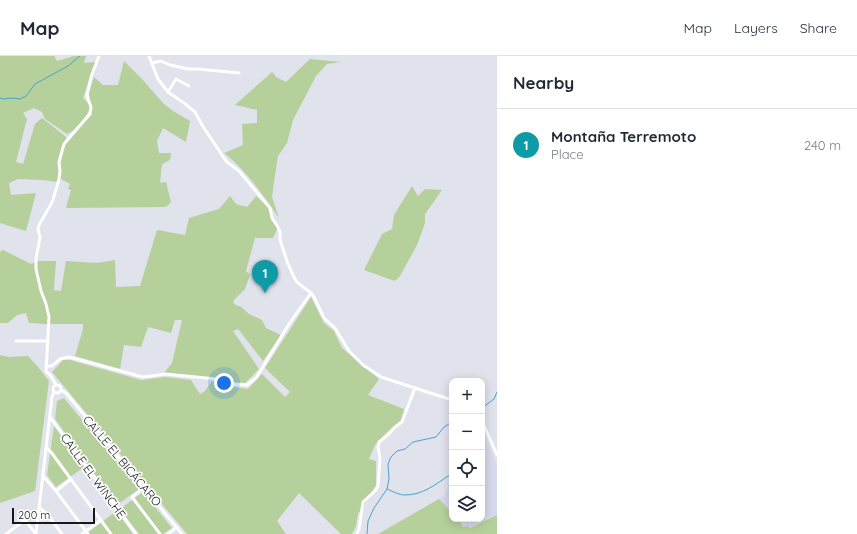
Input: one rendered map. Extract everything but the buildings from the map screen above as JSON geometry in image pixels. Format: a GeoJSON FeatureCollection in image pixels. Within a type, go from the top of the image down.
{"type":"FeatureCollection","features":[{"type":"Feature","properties":{"kind":"street"},"geometry":{"type":"LineString","coordinates":[[54,392],[57,393],[61,390],[61,388],[60,386],[56,385],[51,376],[46,372],[49,317],[36,269],[36,258],[40,237],[38,230],[39,225],[53,200],[59,179],[59,162],[64,144],[90,114],[91,107],[87,95],[91,77],[99,56]]}},
{"type":"Feature","properties":{"kind":"street"},"geometry":{"type":"LineString","coordinates":[[149,56],[158,79],[168,92],[195,112],[227,162],[239,171],[270,208],[272,218],[280,232],[280,240],[288,264],[298,283],[311,293],[324,318],[335,328],[349,351],[363,365],[381,377],[449,399]]}},
{"type":"Feature","properties":{"kind":"street"},"geometry":{"type":"LineString","coordinates":[[152,63],[161,61],[170,65],[188,69],[239,73]]}},
{"type":"Feature","properties":{"kind":"street"},"geometry":{"type":"LineString","coordinates":[[168,92],[176,80],[189,86]]}},
{"type":"Feature","properties":{"kind":"street"},"geometry":{"type":"LineString","coordinates":[[46,366],[52,366],[60,359],[69,357],[143,377],[166,374],[216,379],[226,384],[247,385],[256,378],[289,324],[311,293]]}},
{"type":"Feature","properties":{"kind":"street"},"geometry":{"type":"LineString","coordinates":[[16,341],[48,341]]}},
{"type":"Feature","properties":{"kind":"street"},"geometry":{"type":"LineString","coordinates":[[36,534],[52,397],[54,392],[53,389],[56,385]]}},
{"type":"Feature","properties":{"kind":"street"},"geometry":{"type":"LineString","coordinates":[[357,534],[363,502],[376,490],[378,486],[380,458],[378,447],[379,442],[402,422],[416,388]]}},
{"type":"Feature","properties":{"kind":"street","name":"CALLE EL BICÁCARO"},"geometry":{"type":"LineString","coordinates":[[61,390],[66,394],[182,534]]}},
{"type":"Feature","properties":{"kind":"street","name":"CALLE EL WINCHE"},"geometry":{"type":"LineString","coordinates":[[50,417],[136,534]]}},
{"type":"Feature","properties":{"kind":"street"},"geometry":{"type":"LineString","coordinates":[[485,428],[497,456]]}},
{"type":"Feature","properties":{"kind":"street"},"geometry":{"type":"LineString","coordinates":[[46,447],[52,452],[112,534]]}},
{"type":"Feature","properties":{"kind":"street"},"geometry":{"type":"LineString","coordinates":[[43,476],[87,533]]}},
{"type":"Feature","properties":{"kind":"street"},"geometry":{"type":"LineString","coordinates":[[56,491],[71,479]]}},
{"type":"Feature","properties":{"kind":"street"},"geometry":{"type":"LineString","coordinates":[[144,488],[132,497],[160,534]]}},
{"type":"Feature","properties":{"kind":"street"},"geometry":{"type":"LineString","coordinates":[[39,507],[48,515],[62,534]]}},
{"type":"Feature","properties":{"kind":"street"},"geometry":{"type":"LineString","coordinates":[[6,534],[11,533],[25,520],[36,534]]}},
{"type":"Feature","properties":{"kind":"street"},"geometry":{"type":"LineString","coordinates":[[82,534],[87,533],[101,520]]}},
{"type":"Feature","properties":{"kind":"street"},"geometry":{"type":"LineString","coordinates":[[168,534],[177,527]]}},
{"type":"Feature","properties":{"kind":"shaded area"},"geometry":{"type":"Polygon","coordinates":[[[485,437],[497,465],[497,515],[485,521],[485,437]]]}},
{"type":"Feature","properties":{"kind":"shaded area"},"geometry":{"type":"Polygon","coordinates":[[[449,485],[449,510],[439,499],[444,496],[449,485]]]}},
{"type":"Feature","properties":{"kind":"shaded area"},"geometry":{"type":"Polygon","coordinates":[[[460,522],[482,522],[469,528],[463,527],[460,522]]]}},
{"type":"Feature","properties":{"kind":"green space"},"geometry":{"type":"Polygon","coordinates":[[[0,56],[54,56],[57,61],[74,56],[86,56],[84,63],[95,62],[83,98],[91,106],[89,93],[94,77],[103,85],[118,85],[124,61],[164,104],[190,121],[186,142],[163,128],[157,141],[159,153],[171,153],[170,160],[162,164],[160,183],[166,182],[171,202],[166,207],[66,208],[71,190],[68,189],[70,184],[61,179],[57,182],[18,179],[9,183],[11,195],[36,193],[26,231],[0,223],[0,56]],[[34,108],[23,113],[27,119],[16,162],[23,164],[35,124],[42,118],[66,137],[65,143],[90,114],[90,108],[74,130],[67,134],[45,119],[42,112],[34,108]]]}},
{"type":"Feature","properties":{"kind":"green space"},"geometry":{"type":"Polygon","coordinates":[[[310,59],[341,62],[327,64],[316,76],[293,120],[287,143],[278,156],[272,197],[279,218],[247,175],[224,153],[243,145],[242,124],[257,123],[257,110],[235,105],[272,72],[276,77],[286,82],[310,59]]]}},
{"type":"Feature","properties":{"kind":"green space"},"geometry":{"type":"Polygon","coordinates":[[[412,186],[418,196],[425,189],[442,190],[425,214],[425,223],[417,245],[400,276],[395,281],[364,270],[382,234],[392,229],[394,215],[412,186]]]}},
{"type":"Feature","properties":{"kind":"green space"},"geometry":{"type":"Polygon","coordinates":[[[230,196],[236,204],[247,207],[256,196],[268,207],[271,218],[277,229],[273,238],[255,238],[246,271],[250,275],[245,289],[233,301],[234,304],[241,307],[249,314],[262,320],[266,328],[281,335],[263,361],[238,329],[233,331],[259,369],[245,383],[227,382],[164,373],[172,363],[182,320],[175,320],[171,333],[148,327],[141,347],[124,345],[120,369],[75,356],[83,329],[83,324],[29,323],[26,313],[17,315],[8,323],[0,323],[0,252],[3,250],[31,264],[38,261],[56,261],[54,290],[61,291],[66,261],[97,263],[115,260],[116,287],[140,286],[157,230],[185,235],[189,218],[219,209],[230,196]]]}},
{"type":"Feature","properties":{"kind":"green space"},"geometry":{"type":"Polygon","coordinates":[[[311,297],[324,323],[334,331],[342,348],[379,379],[368,395],[404,409],[401,420],[375,445],[369,459],[376,461],[376,485],[358,514],[356,526],[352,534],[341,534],[299,493],[277,521],[286,534],[187,534],[52,372],[63,360],[70,360],[141,380],[165,377],[191,380],[200,394],[205,391],[212,381],[226,386],[248,389],[262,374],[285,397],[290,392],[265,368],[311,297]]]}},
{"type":"Feature","properties":{"kind":"green space"},"geometry":{"type":"Polygon","coordinates":[[[0,355],[9,357],[28,356],[49,381],[35,491],[0,503],[0,355]]]}},
{"type":"Feature","properties":{"kind":"green space"},"geometry":{"type":"Polygon","coordinates":[[[64,398],[139,489],[117,505],[55,419],[57,401],[64,398]]]}},
{"type":"Feature","properties":{"kind":"green space"},"geometry":{"type":"Polygon","coordinates":[[[54,426],[84,467],[56,487],[47,475],[54,426]]]}},
{"type":"Feature","properties":{"kind":"green space"},"geometry":{"type":"Polygon","coordinates":[[[143,492],[172,528],[163,534],[139,534],[120,509],[143,492]]]}},
{"type":"Feature","properties":{"kind":"green space"},"geometry":{"type":"Polygon","coordinates":[[[439,499],[449,510],[449,522],[460,522],[463,527],[468,526],[470,528],[497,515],[497,534],[378,534],[439,499]]]}},
{"type":"Feature","properties":{"kind":"green space"},"geometry":{"type":"Polygon","coordinates":[[[117,512],[133,534],[86,534],[117,512]]]}},
{"type":"Feature","properties":{"kind":"waterway"},"geometry":{"type":"LineString","coordinates":[[0,98],[20,99],[26,96],[35,84],[68,66],[80,56]]}},
{"type":"Feature","properties":{"kind":"waterway"},"geometry":{"type":"LineString","coordinates":[[485,406],[494,399],[497,392]]}},
{"type":"Feature","properties":{"kind":"waterway"},"geometry":{"type":"LineString","coordinates":[[367,534],[368,521],[374,508],[387,489],[389,479],[388,464],[391,457],[397,451],[405,449],[413,442],[436,437],[444,427],[449,424]]}},
{"type":"Feature","properties":{"kind":"waterway"},"geometry":{"type":"LineString","coordinates":[[387,489],[398,494],[411,495],[428,489],[449,476]]}},
{"type":"Feature","properties":{"kind":"place","name":"Montaña Terremoto"},"geometry":{"type":"Point","coordinates":[265,293]}}]}
